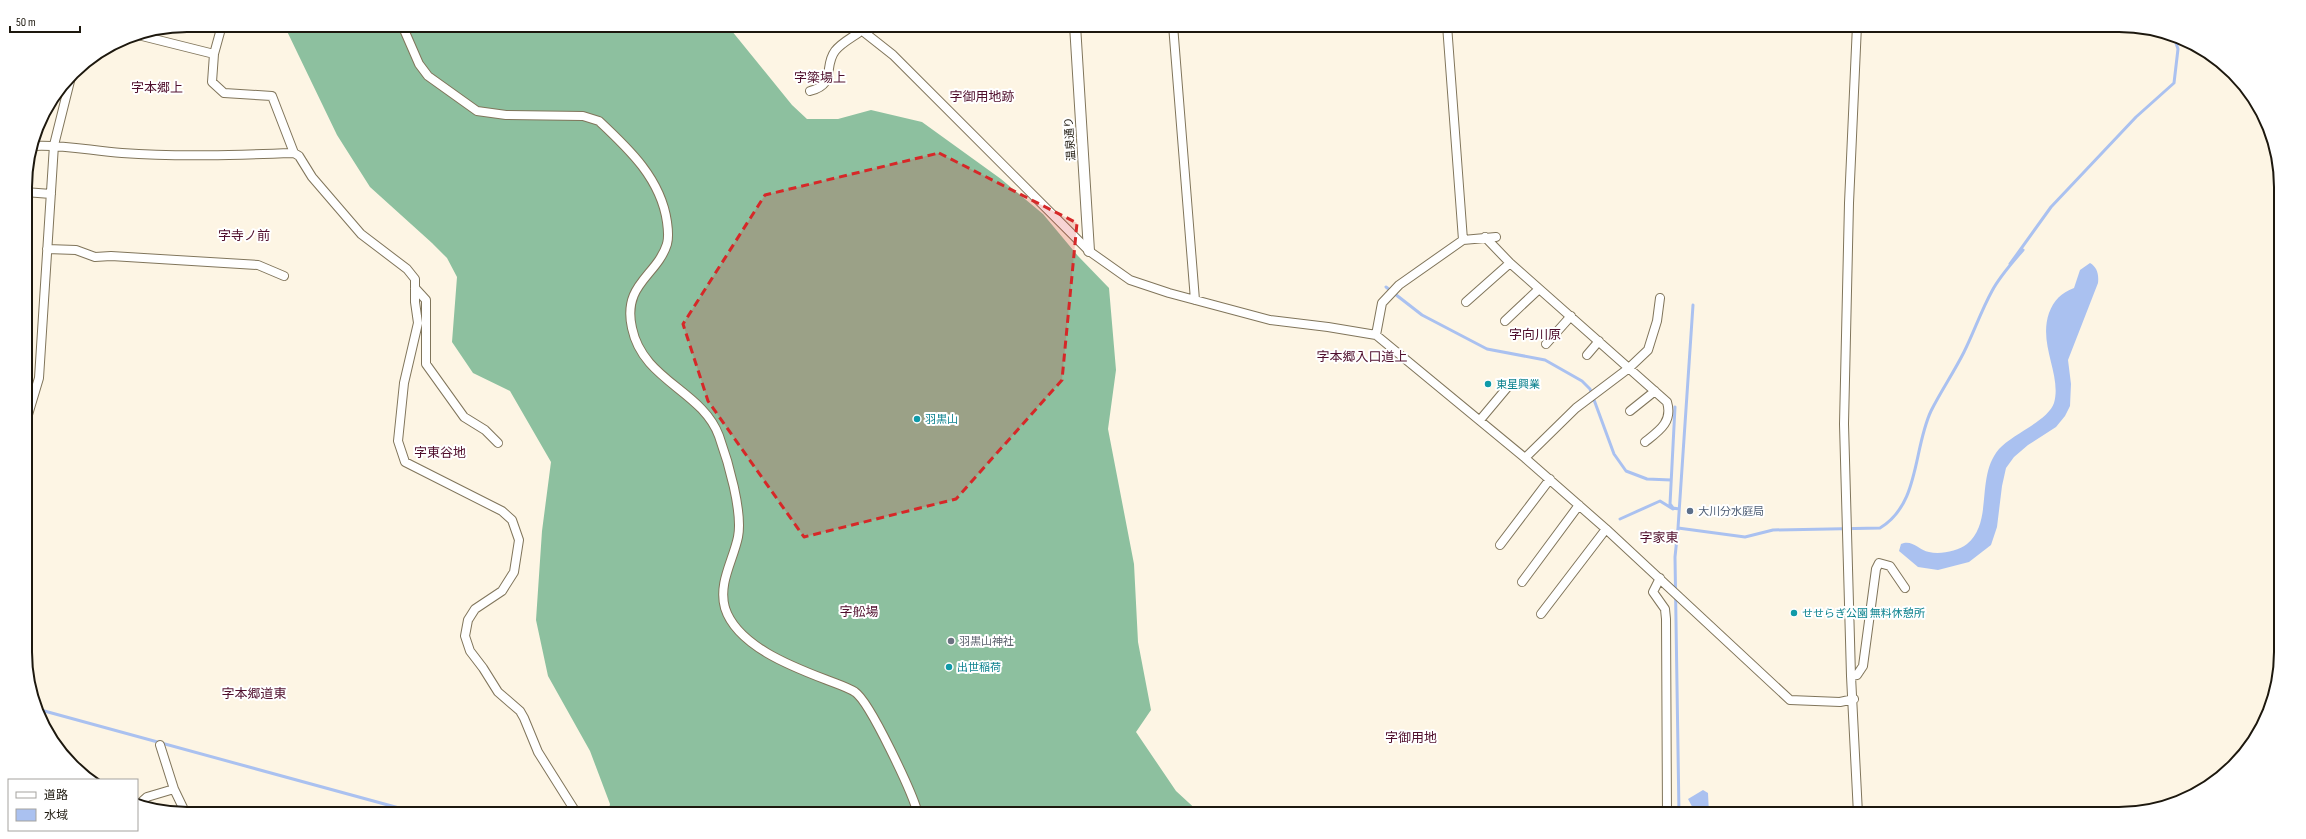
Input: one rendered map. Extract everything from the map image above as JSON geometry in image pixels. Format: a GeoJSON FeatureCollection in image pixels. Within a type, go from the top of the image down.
{"type":"FeatureCollection","features":[{"type":"Feature","properties":{"kind":"street"},"geometry":{"type":"LineString","coordinates":[[220,32],[214,54],[211,73],[212,82],[216,88],[224,93],[272,96],[294,153]]}},
{"type":"Feature","properties":{"kind":"street"},"geometry":{"type":"LineString","coordinates":[[405,32],[419,64],[428,76],[477,111],[500,115],[590,117],[599,121],[621,141],[658,188],[666,213],[667,244],[636,290],[630,312],[631,326],[635,341],[649,365],[708,416],[719,435],[733,481],[738,520],[738,536],[723,586],[722,595],[728,616],[740,633],[755,645],[799,668],[850,690],[862,699],[876,722],[915,807]]}},
{"type":"Feature","properties":{"kind":"street"},"geometry":{"type":"LineString","coordinates":[[810,91],[818,89],[826,82],[832,56],[854,32]]}},
{"type":"Feature","properties":{"kind":"street"},"geometry":{"type":"LineString","coordinates":[[863,32],[893,55],[1090,251],[1130,280],[1195,300],[1270,320],[1376,335],[1480,420],[1579,505],[1790,700],[1840,702],[1854,699]]}},
{"type":"Feature","properties":{"kind":"street","name":"温泉通り"},"geometry":{"type":"LineString","coordinates":[[1075,32],[1090,251]]}},
{"type":"Feature","properties":{"kind":"street"},"geometry":{"type":"LineString","coordinates":[[1174,32],[1195,300]]}},
{"type":"Feature","properties":{"kind":"street"},"geometry":{"type":"LineString","coordinates":[[1448,32],[1463,240]]}},
{"type":"Feature","properties":{"kind":"street"},"geometry":{"type":"LineString","coordinates":[[1857,32],[1849,203],[1844,424],[1858,807]]}},
{"type":"Feature","properties":{"kind":"street"},"geometry":{"type":"LineString","coordinates":[[147,37],[214,54]]}},
{"type":"Feature","properties":{"kind":"street"},"geometry":{"type":"LineString","coordinates":[[32,401],[39,378],[54,145],[68,87]]}},
{"type":"Feature","properties":{"kind":"street"},"geometry":{"type":"LineString","coordinates":[[37,146],[54,145],[123,154],[250,155],[294,153],[300,156],[312,177],[361,234],[407,269],[415,279],[418,323],[416,338],[404,383],[398,441],[404,462],[441,482],[502,511],[512,520],[516,528],[519,540],[514,572],[502,591],[475,609],[468,620],[465,636],[470,651],[484,668],[498,692],[520,711],[538,752],[573,807]]}},
{"type":"Feature","properties":{"kind":"street"},"geometry":{"type":"LineString","coordinates":[[32,192],[51,194]]}},
{"type":"Feature","properties":{"kind":"street"},"geometry":{"type":"LineString","coordinates":[[1485,237],[1510,263],[1667,402],[1670,410],[1665,426],[1645,442]]}},
{"type":"Feature","properties":{"kind":"street"},"geometry":{"type":"LineString","coordinates":[[1376,335],[1382,303],[1399,285],[1463,240],[1496,237]]}},
{"type":"Feature","properties":{"kind":"street"},"geometry":{"type":"LineString","coordinates":[[47,249],[76,250],[96,257],[112,256],[258,265],[284,276]]}},
{"type":"Feature","properties":{"kind":"street"},"geometry":{"type":"LineString","coordinates":[[1466,302],[1510,263]]}},
{"type":"Feature","properties":{"kind":"street"},"geometry":{"type":"LineString","coordinates":[[415,288],[426,300],[426,364],[464,417],[485,430],[498,443]]}},
{"type":"Feature","properties":{"kind":"street"},"geometry":{"type":"LineString","coordinates":[[1505,321],[1539,289]]}},
{"type":"Feature","properties":{"kind":"street"},"geometry":{"type":"LineString","coordinates":[[1525,458],[1576,408],[1629,368],[1648,350],[1657,321],[1660,298]]}},
{"type":"Feature","properties":{"kind":"street"},"geometry":{"type":"LineString","coordinates":[[1546,344],[1571,316]]}},
{"type":"Feature","properties":{"kind":"street"},"geometry":{"type":"LineString","coordinates":[[1587,354],[1599,341]]}},
{"type":"Feature","properties":{"kind":"street"},"geometry":{"type":"LineString","coordinates":[[1480,420],[1511,383]]}},
{"type":"Feature","properties":{"kind":"street"},"geometry":{"type":"LineString","coordinates":[[1630,411],[1655,391]]}},
{"type":"Feature","properties":{"kind":"street"},"geometry":{"type":"LineString","coordinates":[[1500,545],[1550,480]]}},
{"type":"Feature","properties":{"kind":"street"},"geometry":{"type":"LineString","coordinates":[[1522,582],[1579,505]]}},
{"type":"Feature","properties":{"kind":"street"},"geometry":{"type":"LineString","coordinates":[[1541,614],[1606,529]]}},
{"type":"Feature","properties":{"kind":"street"},"geometry":{"type":"LineString","coordinates":[[1852,676],[1857,675],[1864,666],[1876,569],[1879,563],[1890,566],[1905,588]]}},
{"type":"Feature","properties":{"kind":"street"},"geometry":{"type":"LineString","coordinates":[[1663,581],[1653,592],[1665,609],[1666,619],[1667,807]]}},
{"type":"Feature","properties":{"kind":"street"},"geometry":{"type":"LineString","coordinates":[[160,745],[174,789],[183,807]]}},
{"type":"Feature","properties":{"kind":"street"},"geometry":{"type":"LineString","coordinates":[[143,801],[147,797],[174,789]]}},
{"type":"Feature","properties":{"kind":"highlighted area"},"geometry":{"type":"Polygon","coordinates":[[[939,153],[1077,223],[1062,380],[956,499],[804,537],[708,401],[683,324],[765,195],[939,153]]]}},
{"type":"Feature","properties":{"kind":"green space"},"geometry":{"type":"Polygon","coordinates":[[[287,32],[733,32],[792,105],[807,119],[838,119],[871,110],[922,122],[1001,179],[1043,214],[1078,256],[1109,288],[1116,370],[1108,429],[1134,564],[1138,642],[1151,710],[1136,732],[1176,791],[1193,807],[609,807],[610,804],[590,751],[548,676],[536,620],[542,531],[551,462],[510,391],[473,373],[452,342],[457,277],[447,258],[370,187],[337,135],[287,32]]]}},
{"type":"Feature","properties":{"kind":"water"},"geometry":{"type":"Polygon","coordinates":[[[2090,263],[2097,271],[2098,283],[2068,360],[2071,384],[2070,406],[2065,416],[2056,427],[2028,445],[2014,457],[2006,468],[2002,486],[1997,527],[1991,545],[1969,562],[1938,570],[1918,567],[1899,551],[1901,544],[1909,543],[1925,551],[1943,553],[1967,544],[1975,535],[1980,524],[1983,512],[1985,486],[1992,460],[2005,443],[2045,416],[2054,403],[2056,392],[2055,382],[2046,337],[2046,325],[2049,313],[2053,304],[2058,298],[2065,292],[2074,288],[2080,270],[2090,263]]]}},
{"type":"Feature","properties":{"kind":"water"},"geometry":{"type":"Polygon","coordinates":[[[1703,790],[1708,793],[1709,807],[1692,807],[1688,799],[1703,790]]]}},
{"type":"Feature","properties":{"kind":"waterway"},"geometry":{"type":"LineString","coordinates":[[2010,264],[2051,207],[2136,117],[2174,83],[2178,49],[2176,43]]}},
{"type":"Feature","properties":{"kind":"waterway"},"geometry":{"type":"LineString","coordinates":[[1679,807],[1675,557],[1678,528],[1745,537],[1773,530],[1880,528],[1893,518],[1902,505],[1909,490],[1914,475],[1925,426],[1931,411],[1964,352],[1995,285],[2023,250]]}},
{"type":"Feature","properties":{"kind":"waterway"},"geometry":{"type":"LineString","coordinates":[[1386,287],[1422,315],[1487,349],[1545,360],[1582,381],[1590,389],[1614,454],[1626,471],[1647,479],[1671,480]]}},
{"type":"Feature","properties":{"kind":"waterway"},"geometry":{"type":"LineString","coordinates":[[1678,528],[1693,305]]}},
{"type":"Feature","properties":{"kind":"waterway"},"geometry":{"type":"LineString","coordinates":[[1675,407],[1670,504],[1673,508],[1679,509]]}},
{"type":"Feature","properties":{"kind":"waterway"},"geometry":{"type":"LineString","coordinates":[[1620,519],[1660,501],[1673,509]]}},
{"type":"Feature","properties":{"kind":"waterway"},"geometry":{"type":"LineString","coordinates":[[44,711],[395,807]]}},
{"type":"Feature","properties":{"kind":"place","name":"東星興業"},"geometry":{"type":"Point","coordinates":[1488,384]}},
{"type":"Feature","properties":{"kind":"place","name":"羽黒山"},"geometry":{"type":"Point","coordinates":[917,419]}},
{"type":"Feature","properties":{"kind":"place","name":"大川分水庭局"},"geometry":{"type":"Point","coordinates":[1690,511]}},
{"type":"Feature","properties":{"kind":"place","name":"せせらぎ公園 無料休憩所"},"geometry":{"type":"Point","coordinates":[1794,613]}},
{"type":"Feature","properties":{"kind":"place","name":"羽黒山神社"},"geometry":{"type":"Point","coordinates":[951,641]}},
{"type":"Feature","properties":{"kind":"place","name":"出世稲荷"},"geometry":{"type":"Point","coordinates":[949,667]}},
{"type":"Feature","properties":{"kind":"district","name":"字簗場上"},"geometry":{"type":"Point","coordinates":[820,78]}},
{"type":"Feature","properties":{"kind":"district","name":"字本郷上"},"geometry":{"type":"Point","coordinates":[157,88]}},
{"type":"Feature","properties":{"kind":"district","name":"字御用地跡"},"geometry":{"type":"Point","coordinates":[982,97]}},
{"type":"Feature","properties":{"kind":"district","name":"字寺ノ前"},"geometry":{"type":"Point","coordinates":[244,236]}},
{"type":"Feature","properties":{"kind":"district","name":"字向川原"},"geometry":{"type":"Point","coordinates":[1535,335]}},
{"type":"Feature","properties":{"kind":"district","name":"字本郷入口道上"},"geometry":{"type":"Point","coordinates":[1362,357]}},
{"type":"Feature","properties":{"kind":"district","name":"字東谷地"},"geometry":{"type":"Point","coordinates":[440,453]}},
{"type":"Feature","properties":{"kind":"district","name":"字家東"},"geometry":{"type":"Point","coordinates":[1659,538]}},
{"type":"Feature","properties":{"kind":"district","name":"字舩場"},"geometry":{"type":"Point","coordinates":[859,612]}},
{"type":"Feature","properties":{"kind":"district","name":"字本郷道東"},"geometry":{"type":"Point","coordinates":[254,694]}},
{"type":"Feature","properties":{"kind":"district","name":"字御用地"},"geometry":{"type":"Point","coordinates":[1411,738]}}]}
